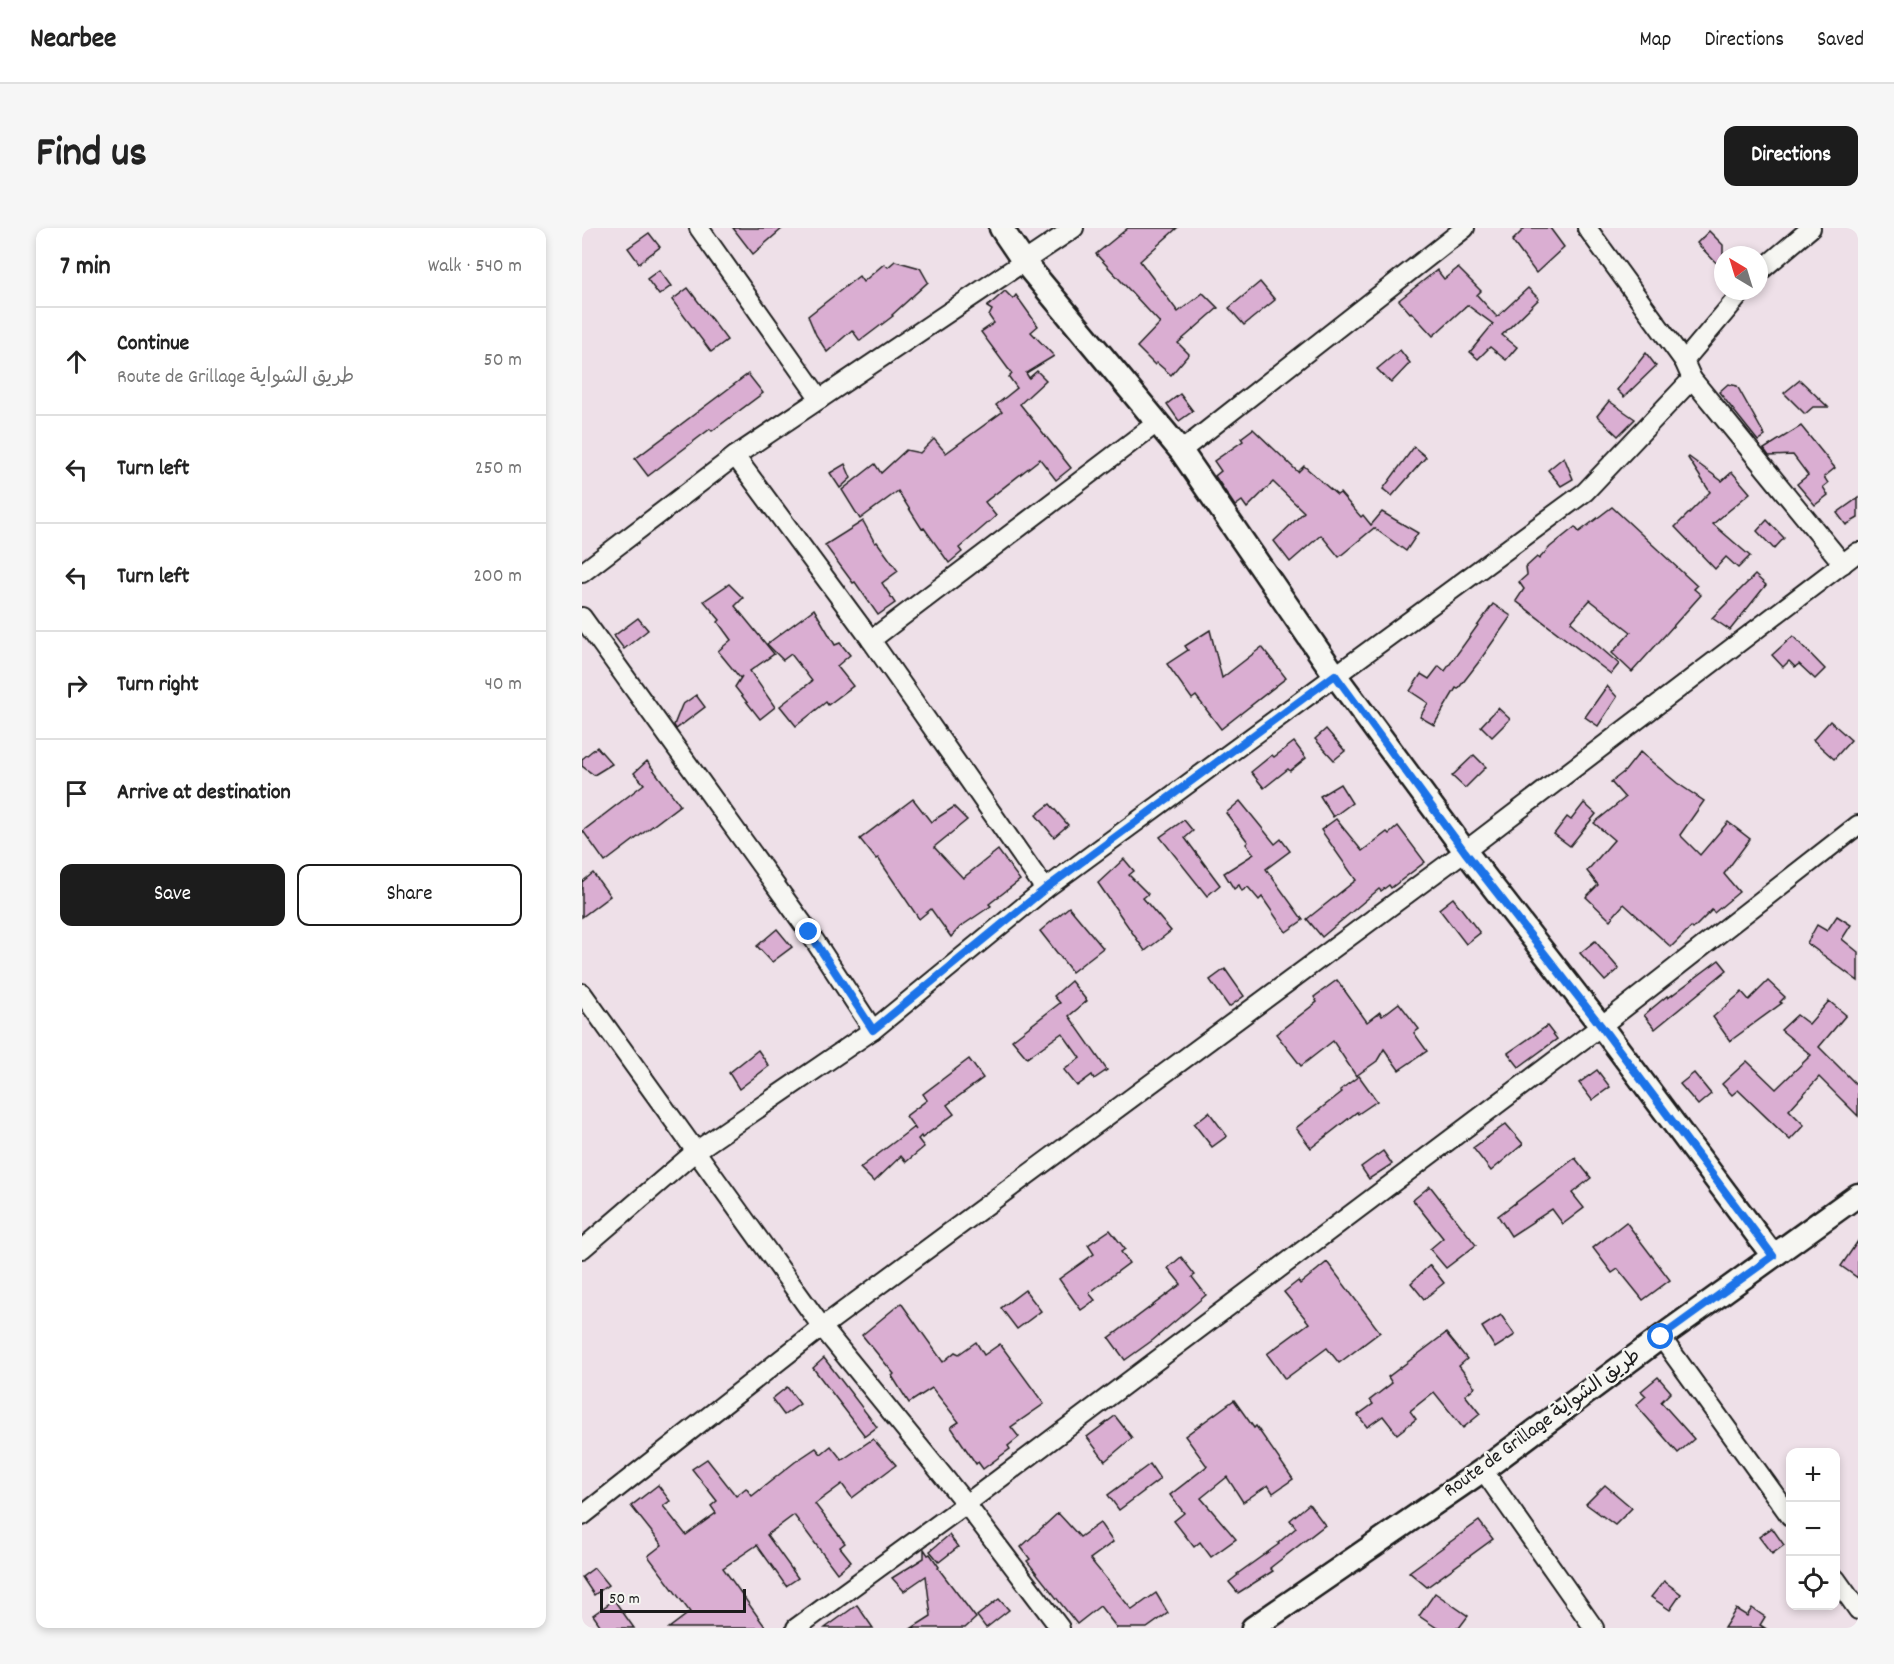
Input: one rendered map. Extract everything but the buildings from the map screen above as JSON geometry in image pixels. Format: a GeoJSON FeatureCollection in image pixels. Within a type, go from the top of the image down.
{"type":"FeatureCollection","features":[{"type":"Feature","properties":{"kind":"street"},"geometry":{"type":"LineString","coordinates":[[699,228],[820,399]]}},
{"type":"Feature","properties":{"kind":"street"},"geometry":{"type":"LineString","coordinates":[[1001,228],[1024,262],[1181,451],[1335,675],[1465,852],[1601,1026],[1773,1256]]}},
{"type":"Feature","properties":{"kind":"street"},"geometry":{"type":"LineString","coordinates":[[582,573],[735,456],[1074,228]]}},
{"type":"Feature","properties":{"kind":"street"},"geometry":{"type":"LineString","coordinates":[[1181,451],[1465,228]]}},
{"type":"Feature","properties":{"kind":"street"},"geometry":{"type":"LineString","coordinates":[[1587,228],[1684,361],[1692,379],[1843,564]]}},
{"type":"Feature","properties":{"kind":"street"},"geometry":{"type":"LineString","coordinates":[[1768,264],[1811,228]]}},
{"type":"Feature","properties":{"kind":"street"},"geometry":{"type":"LineString","coordinates":[[1684,361],[1735,300]]}},
{"type":"Feature","properties":{"kind":"street"},"geometry":{"type":"LineString","coordinates":[[582,1249],[696,1151],[873,1030],[1045,889],[1585,492],[1692,379]]}},
{"type":"Feature","properties":{"kind":"street"},"geometry":{"type":"LineString","coordinates":[[871,640],[1158,423]]}},
{"type":"Feature","properties":{"kind":"street"},"geometry":{"type":"LineString","coordinates":[[735,456],[871,640],[1045,889]]}},
{"type":"Feature","properties":{"kind":"street"},"geometry":{"type":"LineString","coordinates":[[582,1516],[822,1327],[1465,852],[1858,552]]}},
{"type":"Feature","properties":{"kind":"street"},"geometry":{"type":"LineString","coordinates":[[582,617],[809,932],[873,1030]]}},
{"type":"Feature","properties":{"kind":"street"},"geometry":{"type":"LineString","coordinates":[[796,1628],[1601,1026],[1858,825]]}},
{"type":"Feature","properties":{"kind":"street"},"geometry":{"type":"LineString","coordinates":[[582,993],[822,1327],[966,1503],[1060,1628]]}},
{"type":"Feature","properties":{"kind":"street","name":"Route de Grillage طريق الشواية"},"geometry":{"type":"LineString","coordinates":[[1253,1628],[1484,1470],[1661,1337],[1858,1195]]}},
{"type":"Feature","properties":{"kind":"street"},"geometry":{"type":"LineString","coordinates":[[1661,1337],[1786,1509]]}},
{"type":"Feature","properties":{"kind":"street"},"geometry":{"type":"LineString","coordinates":[[1484,1470],[1594,1628]]}},
{"type":"Feature","properties":{"kind":"street"},"geometry":{"type":"LineString","coordinates":[[1840,1585],[1858,1610]]}},
{"type":"Feature","properties":{"kind":"route"},"geometry":{"type":"LineString","coordinates":[[809,932],[873,1030],[1045,889],[1335,675],[1465,852],[1601,1026],[1773,1256],[1661,1337]]}}]}
